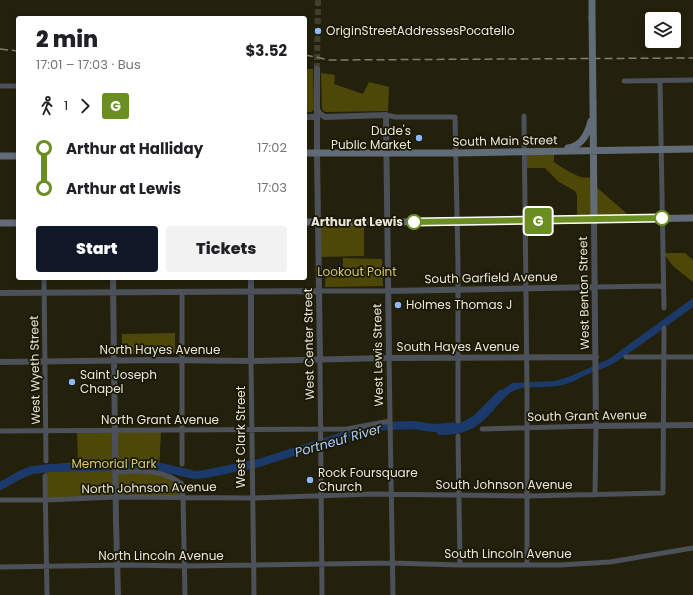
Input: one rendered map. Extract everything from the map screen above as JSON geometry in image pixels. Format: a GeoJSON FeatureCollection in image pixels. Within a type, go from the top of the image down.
{"type":"FeatureCollection","features":[{"type":"Feature","properties":{"kind":"main road","name":"West Benton Street"},"geometry":{"type":"LineString","coordinates":[[592,0],[594,220]]}},
{"type":"Feature","properties":{"kind":"main road"},"geometry":{"type":"LineString","coordinates":[[557,150],[574,147],[581,141],[587,133],[593,111]]}},
{"type":"Feature","properties":{"kind":"main road","name":"South Main Street"},"geometry":{"type":"LineString","coordinates":[[307,153],[456,153],[557,150],[594,151],[693,149]]}},
{"type":"Feature","properties":{"kind":"main road"},"geometry":{"type":"LineString","coordinates":[[0,156],[16,156]]}},
{"type":"Feature","properties":{"kind":"main road"},"geometry":{"type":"LineString","coordinates":[[307,222],[456,222],[693,218]]}},
{"type":"Feature","properties":{"kind":"main road"},"geometry":{"type":"LineString","coordinates":[[0,223],[16,223]]}},
{"type":"Feature","properties":{"kind":"street","name":"West Center Street"},"geometry":{"type":"LineString","coordinates":[[317,69],[322,595]]}},
{"type":"Feature","properties":{"kind":"street"},"geometry":{"type":"LineString","coordinates":[[624,81],[693,80]]}},
{"type":"Feature","properties":{"kind":"street"},"geometry":{"type":"LineString","coordinates":[[660,81],[664,308]]}},
{"type":"Feature","properties":{"kind":"street"},"geometry":{"type":"LineString","coordinates":[[0,86],[16,86]]}},
{"type":"Feature","properties":{"kind":"street"},"geometry":{"type":"LineString","coordinates":[[317,109],[320,114],[325,117]]}},
{"type":"Feature","properties":{"kind":"street"},"geometry":{"type":"LineString","coordinates":[[317,127],[320,120],[325,117],[386,115],[395,118],[455,117],[458,289],[458,421]]}},
{"type":"Feature","properties":{"kind":"street","name":"West Lewis Street"},"geometry":{"type":"LineString","coordinates":[[386,115],[392,595]]}},
{"type":"Feature","properties":{"kind":"street"},"geometry":{"type":"LineString","coordinates":[[524,116],[524,221],[527,358],[527,564]]}},
{"type":"Feature","properties":{"kind":"street"},"geometry":{"type":"LineString","coordinates":[[307,117],[317,117]]}},
{"type":"Feature","properties":{"kind":"street","name":"West Benton Street"},"geometry":{"type":"LineString","coordinates":[[594,220],[596,360],[595,495]]}},
{"type":"Feature","properties":{"kind":"street","name":"West Wyeth Street"},"geometry":{"type":"LineString","coordinates":[[44,280],[46,461]]}},
{"type":"Feature","properties":{"kind":"street"},"geometry":{"type":"LineString","coordinates":[[113,280],[118,595]]}},
{"type":"Feature","properties":{"kind":"street","name":"West Clark Street"},"geometry":{"type":"LineString","coordinates":[[251,280],[254,595]]}},
{"type":"Feature","properties":{"kind":"street","name":"South Garfield Avenue"},"geometry":{"type":"LineString","coordinates":[[319,291],[663,286]]}},
{"type":"Feature","properties":{"kind":"street"},"geometry":{"type":"LineString","coordinates":[[0,293],[319,291]]}},
{"type":"Feature","properties":{"kind":"street"},"geometry":{"type":"LineString","coordinates":[[182,293],[182,464]]}},
{"type":"Feature","properties":{"kind":"street"},"geometry":{"type":"LineString","coordinates":[[664,328],[664,425]]}},
{"type":"Feature","properties":{"kind":"street"},"geometry":{"type":"LineString","coordinates":[[626,358],[693,357]]}},
{"type":"Feature","properties":{"kind":"street","name":"South Hayes Avenue"},"geometry":{"type":"LineString","coordinates":[[320,360],[389,358],[527,358],[596,360]]}},
{"type":"Feature","properties":{"kind":"street","name":"North Hayes Avenue"},"geometry":{"type":"LineString","coordinates":[[0,362],[320,360]]}},
{"type":"Feature","properties":{"kind":"street"},"geometry":{"type":"LineString","coordinates":[[321,429],[347,429],[390,421]]}},
{"type":"Feature","properties":{"kind":"street","name":"South Johnson Avenue"},"geometry":{"type":"LineString","coordinates":[[321,495],[391,494],[527,496],[663,493],[664,425]]}},
{"type":"Feature","properties":{"kind":"street","name":"South Grant Avenue"},"geometry":{"type":"LineString","coordinates":[[482,429],[693,425]]}},
{"type":"Feature","properties":{"kind":"street","name":"North Grant Avenue"},"geometry":{"type":"LineString","coordinates":[[0,431],[321,429]]}},
{"type":"Feature","properties":{"kind":"street"},"geometry":{"type":"LineString","coordinates":[[458,436],[460,565]]}},
{"type":"Feature","properties":{"kind":"street"},"geometry":{"type":"LineString","coordinates":[[115,472],[159,472],[182,484],[185,595]]}},
{"type":"Feature","properties":{"kind":"street"},"geometry":{"type":"LineString","coordinates":[[46,476],[47,595]]}},
{"type":"Feature","properties":{"kind":"street","name":"North Johnson Avenue"},"geometry":{"type":"LineString","coordinates":[[0,500],[116,497],[253,498],[321,495]]}},
{"type":"Feature","properties":{"kind":"street","name":"South Lincoln Avenue"},"geometry":{"type":"LineString","coordinates":[[321,564],[392,563],[560,565],[610,562],[693,548]]}},
{"type":"Feature","properties":{"kind":"street","name":"North Lincoln Avenue"},"geometry":{"type":"LineString","coordinates":[[0,567],[321,564]]}},
{"type":"Feature","properties":{"kind":"green space"},"geometry":{"type":"Polygon","coordinates":[[[307,69],[313,69],[314,109],[311,112],[307,112],[307,69]]]}},
{"type":"Feature","properties":{"kind":"green space"},"geometry":{"type":"Polygon","coordinates":[[[321,73],[335,75],[334,84],[363,94],[369,82],[389,87],[388,111],[325,112],[322,109],[321,73]]]}},
{"type":"Feature","properties":{"kind":"green space"},"geometry":{"type":"Polygon","coordinates":[[[554,151],[554,162],[580,177],[594,178],[594,185],[633,219],[577,220],[577,195],[575,191],[559,182],[545,168],[524,168],[524,152],[554,151]]]}},
{"type":"Feature","properties":{"kind":"green space"},"geometry":{"type":"Polygon","coordinates":[[[319,222],[364,222],[364,256],[320,257],[319,222]]]}},
{"type":"Feature","properties":{"kind":"green space"},"geometry":{"type":"Polygon","coordinates":[[[663,253],[685,253],[693,260],[693,282],[673,266],[663,253]]]}},
{"type":"Feature","properties":{"kind":"green space","name":"Lookout Point"},"geometry":{"type":"Polygon","coordinates":[[[343,258],[382,259],[383,286],[325,287],[326,268],[343,268],[343,258]]]}},
{"type":"Feature","properties":{"kind":"green space"},"geometry":{"type":"Polygon","coordinates":[[[175,333],[175,353],[122,354],[122,334],[175,333]]]}},
{"type":"Feature","properties":{"kind":"green space","name":"Memorial Park"},"geometry":{"type":"Polygon","coordinates":[[[77,430],[161,431],[159,472],[182,484],[183,497],[46,500],[45,465],[78,462],[77,430]]]}},
{"type":"Feature","properties":{"kind":"water"},"geometry":{"type":"Polygon","coordinates":[[[693,298],[693,307],[611,365],[562,385],[549,387],[528,387],[515,390],[510,393],[484,420],[472,429],[457,434],[438,435],[434,427],[457,429],[475,422],[488,412],[496,397],[501,391],[512,383],[555,381],[571,376],[609,359],[693,298]]]}},
{"type":"Feature","properties":{"kind":"waterway","name":"Portneuf River"},"geometry":{"type":"LineString","coordinates":[[0,486],[32,470],[51,468],[142,466],[160,467],[195,475],[205,474],[259,463],[349,434],[384,426],[414,425],[433,428],[463,426],[476,419],[501,394]]}},
{"type":"Feature","properties":{"kind":"tunnel"},"geometry":{"type":"LineString","coordinates":[[317,69],[318,0]]}},
{"type":"Feature","properties":{"kind":"railway"},"geometry":{"type":"LineString","coordinates":[[0,49],[16,51]]}},
{"type":"Feature","properties":{"kind":"railway"},"geometry":{"type":"LineString","coordinates":[[307,55],[330,60],[693,58]]}},
{"type":"Feature","properties":{"kind":"bus line","name":"G"},"geometry":{"type":"LineString","coordinates":[[414,222],[662,218]]}},
{"type":"Feature","properties":{"kind":"place","name":"OriginStreetAddressesPocatello"},"geometry":{"type":"Point","coordinates":[318,31]}},
{"type":"Feature","properties":{"kind":"place","name":"Dude's Public Market"},"geometry":{"type":"Point","coordinates":[419,138]}},
{"type":"Feature","properties":{"kind":"place","name":"Arthur at Lewis"},"geometry":{"type":"Point","coordinates":[414,222]}},
{"type":"Feature","properties":{"kind":"place","name":"Holmes Thomas J"},"geometry":{"type":"Point","coordinates":[398,305]}},
{"type":"Feature","properties":{"kind":"place","name":"Saint Joseph Chapel"},"geometry":{"type":"Point","coordinates":[72,382]}},
{"type":"Feature","properties":{"kind":"place","name":"Rock Foursquare Church"},"geometry":{"type":"Point","coordinates":[310,480]}}]}
